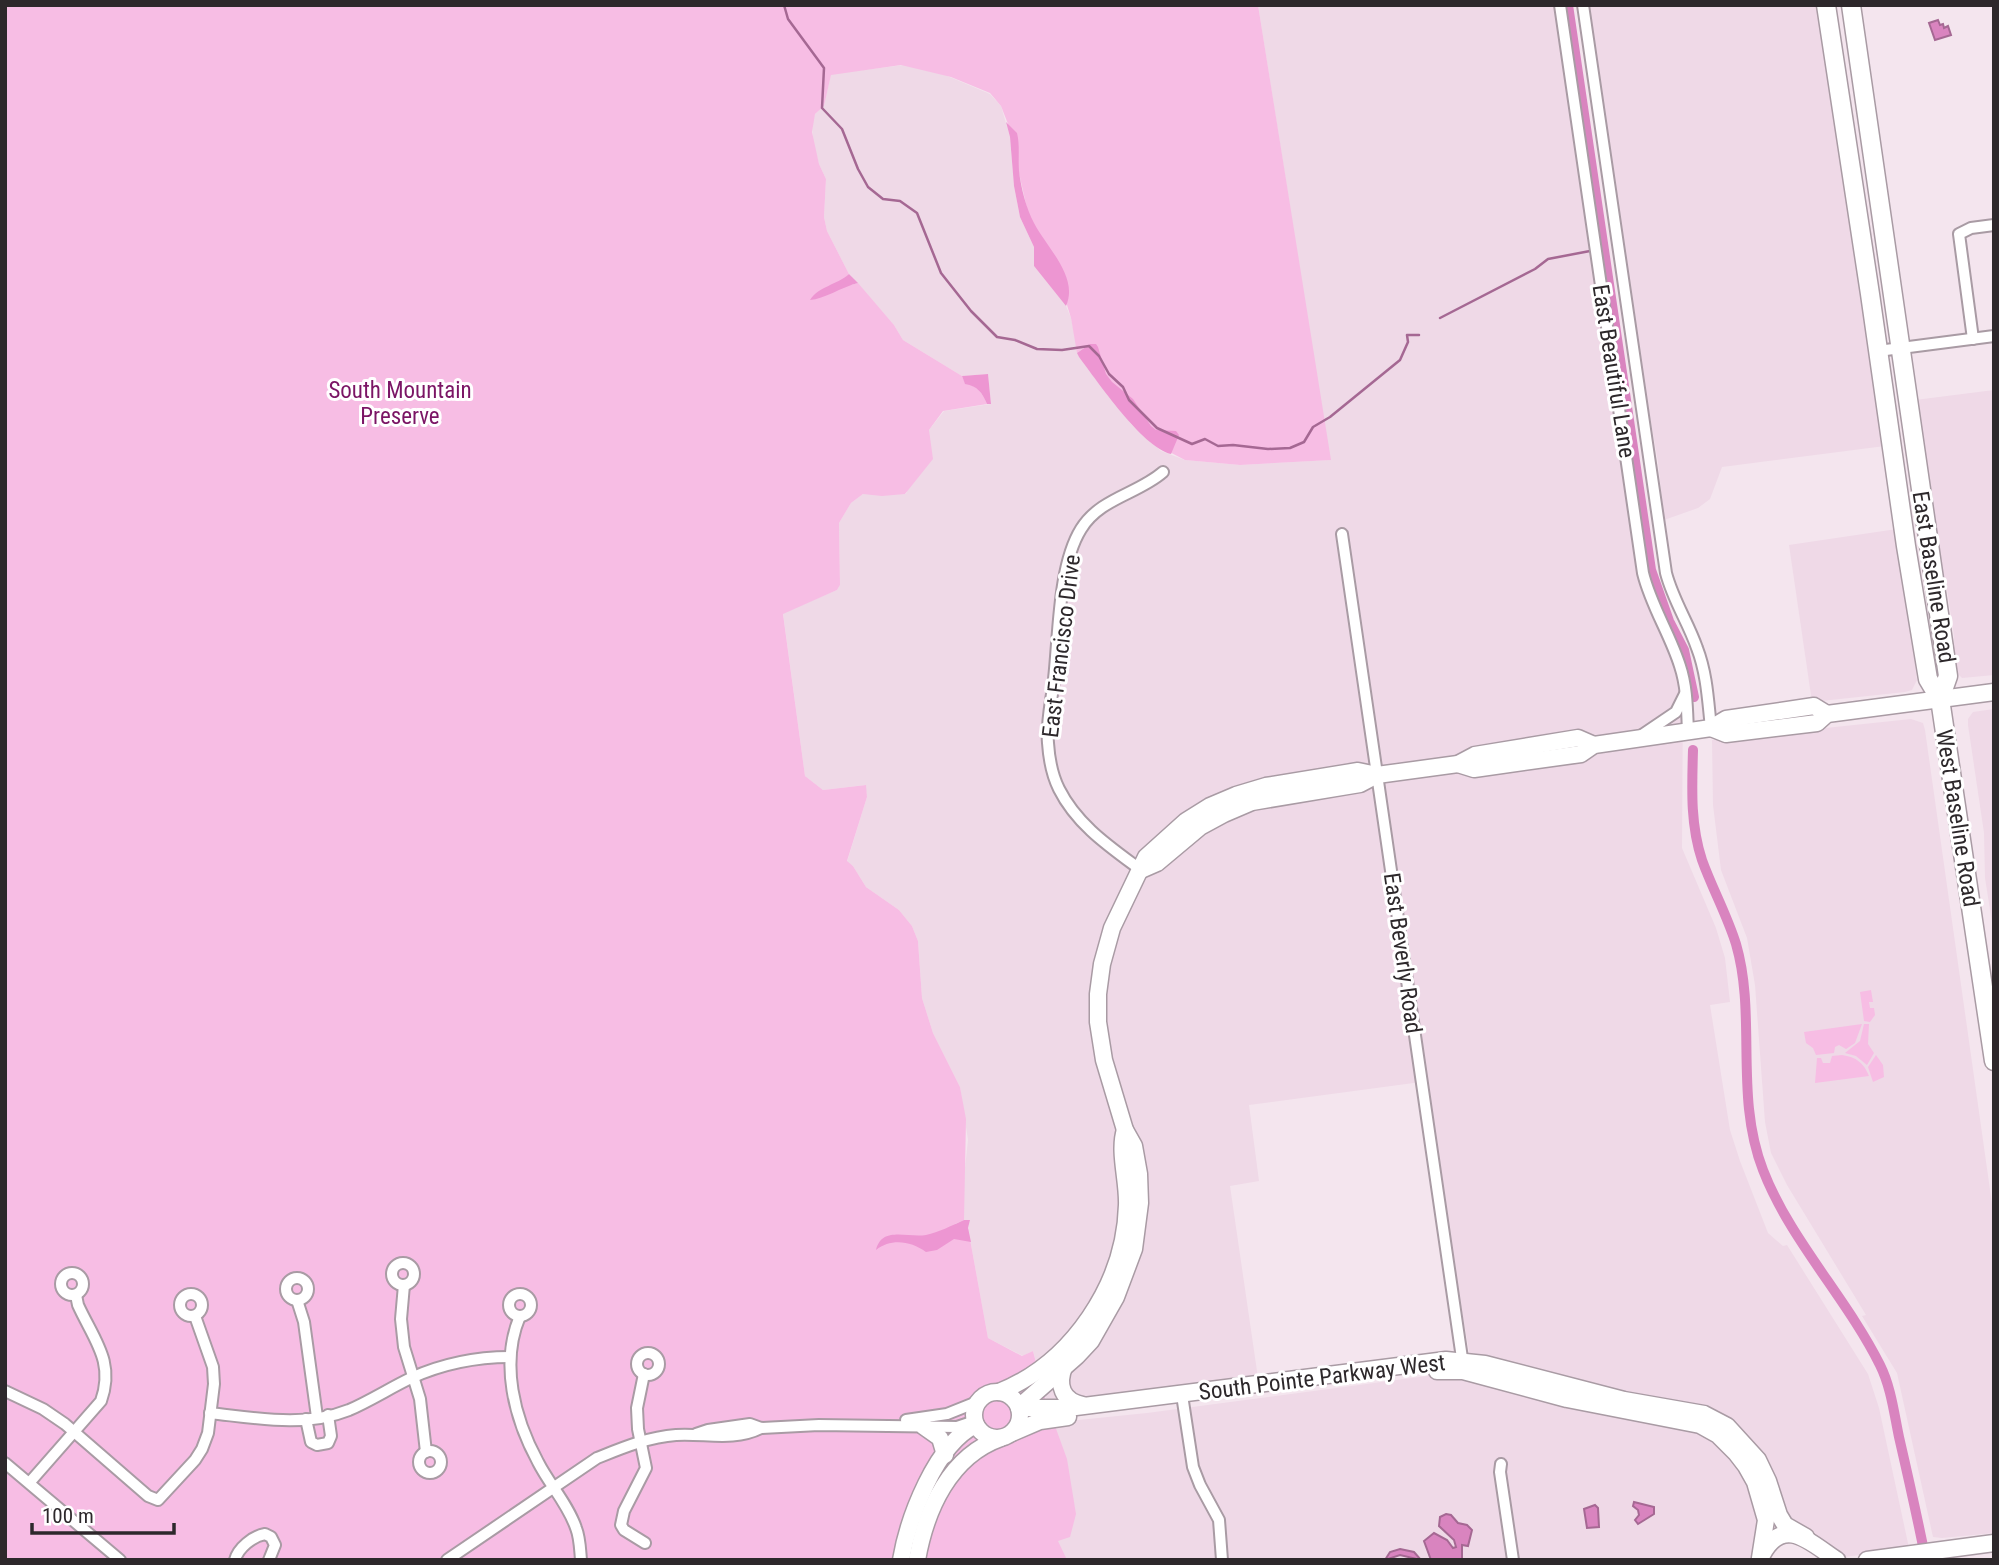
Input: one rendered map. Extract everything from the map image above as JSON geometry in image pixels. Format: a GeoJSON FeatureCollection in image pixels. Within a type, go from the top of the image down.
{"type":"FeatureCollection","features":[{"type":"Feature","properties":{"kind":"main road","name":"East Baseline Road"},"geometry":{"type":"LineString","coordinates":[[1826,5],[1906,546],[1928,679],[1940,699]]}},
{"type":"Feature","properties":{"kind":"main road","name":"East Baseline Road"},"geometry":{"type":"LineString","coordinates":[[1851,5],[1948,676],[1940,699]]}},
{"type":"Feature","properties":{"kind":"main road"},"geometry":{"type":"LineString","coordinates":[[1844,120],[1867,117]]}},
{"type":"Feature","properties":{"kind":"main road"},"geometry":{"type":"LineString","coordinates":[[1019,1407],[1077,1356],[1100,1326],[1123,1281],[1133,1249],[1140,1203],[1139,1174],[1135,1146],[1125,1130],[1104,1060],[1098,1022],[1099,982],[1120,907],[1146,857],[1174,831],[1210,806],[1266,786],[1358,771],[1377,775],[1458,764],[1475,755],[1578,738],[1594,745],[1688,732],[1711,728],[1726,719],[1814,706],[1828,714],[1994,692]]}},
{"type":"Feature","properties":{"kind":"main road","name":"West Baseline Road"},"geometry":{"type":"LineString","coordinates":[[1940,699],[1994,1061]]}},
{"type":"Feature","properties":{"kind":"main road"},"geometry":{"type":"LineString","coordinates":[[999,1392],[1009,1394],[1019,1407],[1018,1424],[1006,1435],[986,1435],[975,1423],[977,1402],[987,1394],[999,1392],[1027,1378],[1067,1346],[1091,1315],[1108,1284],[1120,1249],[1127,1210],[1121,1142],[1125,1130]]}},
{"type":"Feature","properties":{"kind":"main road","name":"South Pointe Parkway West"},"geometry":{"type":"LineString","coordinates":[[1463,1366],[1567,1399],[1700,1425],[1718,1435],[1741,1459],[1755,1482],[1766,1520],[1760,1559]]}},
{"type":"Feature","properties":{"kind":"main road","name":"South Pointe Parkway West"},"geometry":{"type":"LineString","coordinates":[[917,1560],[928,1519],[949,1478],[976,1450],[1048,1419],[1463,1366],[1704,1414],[1727,1426],[1748,1446],[1768,1480],[1779,1516],[1785,1525],[1838,1560]]}},
{"type":"Feature","properties":{"kind":"main road"},"geometry":{"type":"LineString","coordinates":[[1064,1367],[1060,1382],[1066,1399],[1085,1406]]}},
{"type":"Feature","properties":{"kind":"main road","name":"South Pointe Parkway West"},"geometry":{"type":"LineString","coordinates":[[1019,1407],[1060,1409],[1183,1400]]}},
{"type":"Feature","properties":{"kind":"main road"},"geometry":{"type":"LineString","coordinates":[[901,1560],[909,1524],[925,1486],[945,1455],[975,1423]]}},
{"type":"Feature","properties":{"kind":"main road"},"geometry":{"type":"LineString","coordinates":[[923,1426],[940,1438],[945,1455]]}},
{"type":"Feature","properties":{"kind":"main road"},"geometry":{"type":"LineString","coordinates":[[1760,1559],[1765,1548],[1773,1541],[1795,1535],[1811,1540],[1825,1560]]}},
{"type":"Feature","properties":{"kind":"main road"},"geometry":{"type":"LineString","coordinates":[[1867,1560],[1994,1543]]}},
{"type":"Feature","properties":{"kind":"street","name":"East Beautiful Lane"},"geometry":{"type":"LineString","coordinates":[[1560,5],[1643,573],[1650,599],[1679,662],[1686,691],[1688,732]]}},
{"type":"Feature","properties":{"kind":"street","name":"East Beautiful Lane"},"geometry":{"type":"LineString","coordinates":[[1583,5],[1666,573],[1673,596],[1703,664],[1711,728]]}},
{"type":"Feature","properties":{"kind":"street"},"geometry":{"type":"LineString","coordinates":[[1973,339],[1959,233],[1971,228],[1994,225]]}},
{"type":"Feature","properties":{"kind":"street"},"geometry":{"type":"LineString","coordinates":[[1878,351],[1994,336]]}},
{"type":"Feature","properties":{"kind":"street","name":"East Francisco Drive"},"geometry":{"type":"LineString","coordinates":[[1141,870],[1088,830],[1071,808],[1051,767],[1047,741],[1070,552],[1082,526],[1113,499],[1152,482],[1163,472]]}},
{"type":"Feature","properties":{"kind":"street","name":"East Beverly Road"},"geometry":{"type":"LineString","coordinates":[[1342,534],[1463,1366]]}},
{"type":"Feature","properties":{"kind":"street"},"geometry":{"type":"LineString","coordinates":[[1636,739],[1676,712],[1686,691]]}},
{"type":"Feature","properties":{"kind":"street"},"geometry":{"type":"LineString","coordinates":[[404,1286],[401,1319],[404,1347],[420,1399],[426,1452]]}},
{"type":"Feature","properties":{"kind":"street"},"geometry":{"type":"LineString","coordinates":[[30,1482],[101,1401],[107,1377],[102,1354],[76,1295]]}},
{"type":"Feature","properties":{"kind":"street"},"geometry":{"type":"LineString","coordinates":[[297,1300],[304,1322],[317,1417]]}},
{"type":"Feature","properties":{"kind":"street"},"geometry":{"type":"LineString","coordinates":[[5,1391],[43,1409],[148,1496],[158,1500],[195,1460],[208,1433],[214,1384],[213,1367],[194,1316]]}},
{"type":"Feature","properties":{"kind":"street"},"geometry":{"type":"LineString","coordinates":[[520,1316],[512,1334],[510,1357],[518,1412],[537,1461],[576,1526],[581,1560]]}},
{"type":"Feature","properties":{"kind":"street"},"geometry":{"type":"LineString","coordinates":[[210,1413],[272,1421],[317,1417],[349,1410],[413,1377],[465,1361],[510,1357]]}},
{"type":"Feature","properties":{"kind":"street"},"geometry":{"type":"LineString","coordinates":[[644,1374],[637,1408],[646,1468],[624,1511],[621,1525],[624,1530],[645,1542]]}},
{"type":"Feature","properties":{"kind":"street"},"geometry":{"type":"LineString","coordinates":[[1183,1400],[1194,1473],[1219,1520],[1222,1560]]}},
{"type":"Feature","properties":{"kind":"street"},"geometry":{"type":"LineString","coordinates":[[881,1424],[947,1414],[977,1402]]}},
{"type":"Feature","properties":{"kind":"street"},"geometry":{"type":"LineString","coordinates":[[447,1560],[597,1458],[640,1442],[750,1424],[761,1427],[881,1424],[957,1427],[975,1423]]}},
{"type":"Feature","properties":{"kind":"street"},"geometry":{"type":"LineString","coordinates":[[5,1463],[120,1560]]}},
{"type":"Feature","properties":{"kind":"street"},"geometry":{"type":"LineString","coordinates":[[1501,1464],[1500,1478],[1513,1560]]}},
{"type":"Feature","properties":{"kind":"street"},"geometry":{"type":"LineString","coordinates":[[5,1472],[30,1482]]}},
{"type":"Feature","properties":{"kind":"street"},"geometry":{"type":"LineString","coordinates":[[235,1560],[239,1550],[257,1536],[265,1534],[271,1537],[275,1545],[269,1560]]}},
{"type":"Feature","properties":{"kind":"shaded area"},"geometry":{"type":"Polygon","coordinates":[[[1258,5],[1556,5],[1638,565],[1678,666],[1683,691],[1682,848],[1716,928],[1725,958],[1730,1002],[1710,1005],[1730,1130],[1768,1233],[1783,1246],[1787,1245],[1868,1374],[1879,1408],[1909,1548],[1845,1557],[1836,1554],[1816,1536],[1792,1525],[1756,1451],[1628,1398],[1470,1356],[1422,1044],[1416,1045],[1421,1082],[1249,1105],[1259,1181],[1230,1186],[1258,1378],[1051,1415],[1033,1351],[1023,1356],[988,1338],[968,1228],[970,1220],[964,1220],[964,1177],[968,1140],[960,1087],[933,1033],[922,998],[918,941],[912,926],[899,910],[866,887],[853,866],[847,862],[867,797],[865,785],[823,790],[805,776],[783,613],[837,590],[840,585],[839,523],[851,503],[863,494],[906,494],[929,430],[944,411],[991,404],[988,374],[962,376],[903,340],[894,325],[849,274],[827,231],[824,217],[826,179],[813,142],[812,123],[815,114],[824,106],[831,74],[904,65],[945,75],[990,94],[1001,106],[1010,137],[1014,186],[1020,217],[1034,247],[1034,266],[1066,306],[1079,357],[1131,424],[1161,451],[1185,460],[1240,465],[1330,460],[1258,5]]]}},
{"type":"Feature","properties":{"kind":"shaded area"},"geometry":{"type":"Polygon","coordinates":[[[1583,5],[1818,5],[1885,446],[1722,467],[1710,499],[1698,508],[1664,520],[1658,462],[1608,180],[1583,5]]]}},
{"type":"Feature","properties":{"kind":"shaded area"},"geometry":{"type":"Polygon","coordinates":[[[1938,20],[1944,28],[1948,26],[1951,35],[1935,40],[1929,23],[1938,20]]]}},
{"type":"Feature","properties":{"kind":"shaded area"},"geometry":{"type":"Polygon","coordinates":[[[1006,122],[1017,133],[1020,178],[1029,211],[1065,274],[1069,295],[1066,306],[1034,266],[1034,247],[1020,217],[1006,122]]]}},
{"type":"Feature","properties":{"kind":"shaded area"},"geometry":{"type":"Polygon","coordinates":[[[849,274],[858,283],[810,300],[818,292],[849,274]]]}},
{"type":"Feature","properties":{"kind":"shaded area"},"geometry":{"type":"Polygon","coordinates":[[[1090,344],[1096,344],[1098,347],[1106,374],[1133,399],[1151,426],[1156,430],[1176,431],[1179,435],[1171,454],[1160,449],[1134,427],[1079,357],[1077,353],[1090,344]]]}},
{"type":"Feature","properties":{"kind":"shaded area"},"geometry":{"type":"Polygon","coordinates":[[[988,374],[991,404],[987,404],[976,388],[965,384],[962,376],[988,374]]]}},
{"type":"Feature","properties":{"kind":"shaded area"},"geometry":{"type":"Polygon","coordinates":[[[1994,390],[1994,675],[1962,678],[1954,670],[1954,636],[1947,589],[1938,563],[1915,400],[1994,390]]]}},
{"type":"Feature","properties":{"kind":"shaded area"},"geometry":{"type":"Polygon","coordinates":[[[1897,529],[1917,680],[1912,690],[1905,692],[1812,702],[1789,545],[1897,529]]]}},
{"type":"Feature","properties":{"kind":"shaded area"},"geometry":{"type":"Polygon","coordinates":[[[1994,709],[1994,935],[1985,878],[1984,833],[1968,719],[1973,712],[1994,709]]]}},
{"type":"Feature","properties":{"kind":"shaded area"},"geometry":{"type":"Polygon","coordinates":[[[1911,719],[1923,723],[1925,730],[1994,1218],[1994,1533],[1942,1538],[1933,1537],[1897,1373],[1771,1153],[1765,1122],[1755,985],[1747,938],[1721,870],[1713,805],[1712,740],[1911,719]]]}},
{"type":"Feature","properties":{"kind":"shaded area"},"geometry":{"type":"Polygon","coordinates":[[[970,1220],[968,1228],[971,1242],[954,1239],[937,1250],[926,1252],[914,1245],[894,1242],[876,1250],[879,1243],[889,1235],[926,1235],[970,1220]]]}},
{"type":"Feature","properties":{"kind":"shaded area"},"geometry":{"type":"Polygon","coordinates":[[[1442,1374],[1685,1424],[1723,1443],[1743,1468],[1760,1522],[1753,1560],[922,1560],[962,1468],[1069,1421],[1442,1374]]]}},
{"type":"Feature","properties":{"kind":"shaded area"},"geometry":{"type":"Polygon","coordinates":[[[1634,1502],[1654,1507],[1654,1514],[1638,1524],[1635,1520],[1639,1515],[1633,1506],[1634,1502]]]}},
{"type":"Feature","properties":{"kind":"shaded area"},"geometry":{"type":"Polygon","coordinates":[[[1595,1505],[1598,1508],[1599,1527],[1587,1528],[1584,1509],[1595,1505]]]}},
{"type":"Feature","properties":{"kind":"shaded area"},"geometry":{"type":"Polygon","coordinates":[[[1446,1514],[1472,1530],[1468,1546],[1462,1545],[1462,1560],[1431,1560],[1424,1541],[1434,1533],[1447,1540],[1453,1548],[1456,1547],[1454,1540],[1439,1526],[1440,1517],[1446,1514]]]}},
{"type":"Feature","properties":{"kind":"shaded area"},"geometry":{"type":"Polygon","coordinates":[[[1400,1549],[1414,1552],[1421,1560],[1400,1555],[1385,1560],[1390,1552],[1400,1549]]]}},
{"type":"Feature","properties":{"kind":"green space","name":"South Mountain Preserve"},"geometry":{"type":"Polygon","coordinates":[[[5,5],[1258,5],[1331,460],[1240,465],[1185,460],[1160,447],[1084,348],[1077,353],[1067,305],[1041,271],[1008,124],[1001,106],[990,93],[951,77],[901,65],[831,75],[824,106],[815,114],[812,132],[819,164],[826,179],[824,217],[827,231],[849,274],[846,277],[851,285],[858,283],[894,325],[903,340],[962,376],[965,383],[979,391],[987,404],[943,411],[929,430],[933,459],[905,494],[863,494],[851,503],[839,523],[840,585],[837,590],[783,614],[805,776],[823,790],[866,785],[867,797],[847,861],[866,887],[899,910],[912,926],[918,941],[922,998],[933,1033],[960,1087],[966,1119],[964,1220],[955,1224],[968,1228],[988,1338],[1022,1356],[1033,1351],[1046,1401],[1067,1459],[1076,1514],[1070,1537],[1058,1541],[1067,1560],[5,1560],[5,5]]]}},
{"type":"Feature","properties":{"kind":"green space"},"geometry":{"type":"Polygon","coordinates":[[[1871,990],[1873,1002],[1869,1002],[1875,1015],[1870,1022],[1864,1021],[1860,992],[1871,990]]]}},
{"type":"Feature","properties":{"kind":"green space"},"geometry":{"type":"Polygon","coordinates":[[[1862,1024],[1855,1043],[1846,1049],[1839,1045],[1835,1047],[1834,1053],[1816,1055],[1813,1048],[1806,1043],[1804,1032],[1862,1024]]]}},
{"type":"Feature","properties":{"kind":"green space"},"geometry":{"type":"Polygon","coordinates":[[[1864,1024],[1869,1024],[1868,1044],[1874,1053],[1867,1065],[1856,1056],[1845,1053],[1860,1041],[1864,1024]]]}},
{"type":"Feature","properties":{"kind":"green space"},"geometry":{"type":"Polygon","coordinates":[[[1842,1055],[1859,1061],[1869,1076],[1815,1083],[1817,1058],[1821,1058],[1823,1063],[1830,1063],[1832,1056],[1842,1055]]]}},
{"type":"Feature","properties":{"kind":"green space"},"geometry":{"type":"Polygon","coordinates":[[[1876,1055],[1883,1065],[1884,1077],[1873,1082],[1868,1067],[1876,1055]]]}},
{"type":"Feature","properties":{"kind":"waterway"},"geometry":{"type":"LineString","coordinates":[[784,5],[788,19],[824,68],[822,108],[842,129],[868,187],[883,199],[900,201],[917,213],[941,273],[971,311],[997,337],[1015,340],[1037,349],[1062,350],[1089,346],[1099,356],[1109,374],[1123,387],[1129,400],[1157,428],[1192,444],[1205,439],[1218,446],[1290,448],[1304,442],[1313,427],[1330,417],[1400,360],[1408,342],[1407,335],[1419,335]]}},
{"type":"Feature","properties":{"kind":"waterway"},"geometry":{"type":"LineString","coordinates":[[1568,5],[1651,570],[1669,621],[1684,650],[1694,697]]}},
{"type":"Feature","properties":{"kind":"waterway"},"geometry":{"type":"LineString","coordinates":[[1440,318],[1535,269],[1548,259],[1590,251]]}},
{"type":"Feature","properties":{"kind":"waterway"},"geometry":{"type":"LineString","coordinates":[[1693,750],[1695,833],[1706,870],[1736,944],[1742,971],[1747,1085],[1754,1142],[1774,1196],[1866,1340],[1884,1373],[1925,1556]]}}]}
